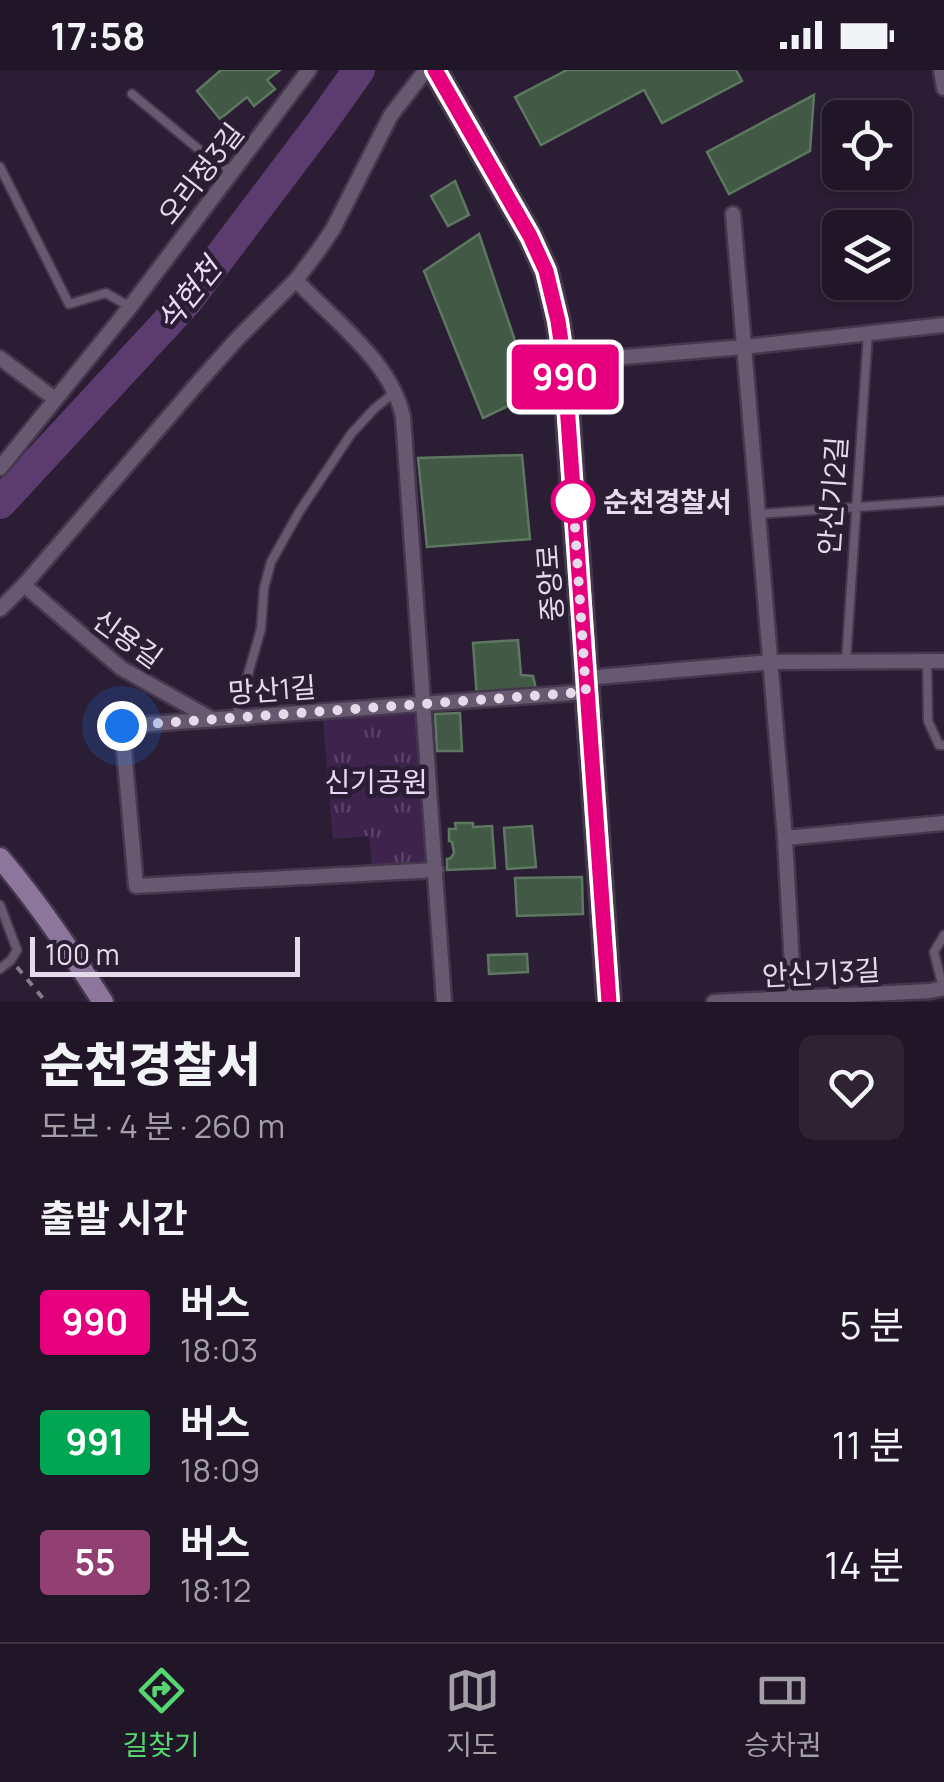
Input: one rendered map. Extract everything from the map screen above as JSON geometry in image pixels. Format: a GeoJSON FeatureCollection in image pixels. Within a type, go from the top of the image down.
{"type":"FeatureCollection","features":[{"type":"Feature","properties":{"kind":"main road","name":"중앙로"},"geometry":{"type":"LineString","coordinates":[[434,70],[538,254],[554,304],[564,362],[609,1002]]}},
{"type":"Feature","properties":{"kind":"main road"},"geometry":{"type":"LineString","coordinates":[[0,858],[52,924],[103,1002]]}},
{"type":"Feature","properties":{"kind":"street","name":"오리정3길"},"geometry":{"type":"LineString","coordinates":[[0,468],[130,307],[309,70]]}},
{"type":"Feature","properties":{"kind":"street"},"geometry":{"type":"LineString","coordinates":[[0,609],[237,339],[296,280],[333,229],[391,115],[426,70]]}},
{"type":"Feature","properties":{"kind":"street"},"geometry":{"type":"LineString","coordinates":[[941,70],[944,88]]}},
{"type":"Feature","properties":{"kind":"street"},"geometry":{"type":"LineString","coordinates":[[732,214],[785,838],[794,1000]]}},
{"type":"Feature","properties":{"kind":"street"},"geometry":{"type":"LineString","coordinates":[[296,280],[353,336],[400,402],[444,1002]]}},
{"type":"Feature","properties":{"kind":"street"},"geometry":{"type":"LineString","coordinates":[[564,362],[944,324]]}},
{"type":"Feature","properties":{"kind":"street"},"geometry":{"type":"LineString","coordinates":[[0,358],[55,399]]}},
{"type":"Feature","properties":{"kind":"street","name":"신용길"},"geometry":{"type":"LineString","coordinates":[[24,586],[121,668],[211,718]]}},
{"type":"Feature","properties":{"kind":"street"},"geometry":{"type":"LineString","coordinates":[[586,685],[771,662],[944,662]]}},
{"type":"Feature","properties":{"kind":"street","name":"망산1길"},"geometry":{"type":"LineString","coordinates":[[436,870],[136,886],[122,726],[586,685]]}},
{"type":"Feature","properties":{"kind":"street"},"geometry":{"type":"LineString","coordinates":[[785,838],[944,823]]}},
{"type":"Feature","properties":{"kind":"street","name":"안신기3길"},"geometry":{"type":"LineString","coordinates":[[714,1002],[937,992]]}},
{"type":"Feature","properties":{"kind":"lane"},"geometry":{"type":"LineString","coordinates":[[132,94],[232,172]]}},
{"type":"Feature","properties":{"kind":"lane"},"geometry":{"type":"LineString","coordinates":[[0,168],[68,304],[106,293],[130,307]]}},
{"type":"Feature","properties":{"kind":"lane","name":"안신기2길"},"geometry":{"type":"LineString","coordinates":[[846,662],[868,333]]}},
{"type":"Feature","properties":{"kind":"lane"},"geometry":{"type":"LineString","coordinates":[[236,718],[261,628],[264,588],[271,562],[351,434],[394,392]]}},
{"type":"Feature","properties":{"kind":"lane"},"geometry":{"type":"LineString","coordinates":[[757,514],[944,502]]}},
{"type":"Feature","properties":{"kind":"lane"},"geometry":{"type":"LineString","coordinates":[[927,663],[928,721],[938,745],[944,744]]}},
{"type":"Feature","properties":{"kind":"lane"},"geometry":{"type":"LineString","coordinates":[[0,905],[17,950],[0,969]]}},
{"type":"Feature","properties":{"kind":"lane"},"geometry":{"type":"LineString","coordinates":[[937,992],[934,952],[944,934]]}},
{"type":"Feature","properties":{"kind":"path"},"geometry":{"type":"LineString","coordinates":[[11,960],[46,1002]]}},
{"type":"Feature","properties":{"kind":"green space","name":"신기공원"},"geometry":{"type":"Polygon","coordinates":[[[413,712],[420,726],[431,864],[372,869],[369,836],[333,839],[323,719],[413,712]]]}},
{"type":"Feature","properties":{"kind":"building"},"geometry":{"type":"Polygon","coordinates":[[[221,70],[280,70],[267,80],[275,89],[254,106],[247,97],[220,119],[197,91],[221,70]]]}},
{"type":"Feature","properties":{"kind":"building"},"geometry":{"type":"Polygon","coordinates":[[[567,70],[736,70],[742,81],[662,123],[644,90],[541,145],[515,97],[567,70]]]}},
{"type":"Feature","properties":{"kind":"building"},"geometry":{"type":"Polygon","coordinates":[[[814,95],[810,151],[729,194],[707,152],[814,95]]]}},
{"type":"Feature","properties":{"kind":"building"},"geometry":{"type":"Polygon","coordinates":[[[455,181],[469,215],[448,226],[431,196],[455,181]]]}},
{"type":"Feature","properties":{"kind":"building"},"geometry":{"type":"Polygon","coordinates":[[[479,234],[533,394],[483,418],[424,271],[479,234]]]}},
{"type":"Feature","properties":{"kind":"building"},"geometry":{"type":"Polygon","coordinates":[[[522,455],[530,539],[427,547],[418,458],[522,455]]]}},
{"type":"Feature","properties":{"kind":"building"},"geometry":{"type":"Polygon","coordinates":[[[518,640],[521,675],[533,676],[536,689],[477,699],[473,643],[518,640]]]}},
{"type":"Feature","properties":{"kind":"building"},"geometry":{"type":"Polygon","coordinates":[[[460,713],[462,751],[437,751],[435,714],[460,713]]]}},
{"type":"Feature","properties":{"kind":"building"},"geometry":{"type":"Polygon","coordinates":[[[455,823],[492,826],[495,868],[447,870],[447,859],[454,853],[449,829],[456,829],[455,823]]]}},
{"type":"Feature","properties":{"kind":"building"},"geometry":{"type":"Polygon","coordinates":[[[532,826],[536,867],[507,869],[504,828],[532,826]]]}},
{"type":"Feature","properties":{"kind":"building"},"geometry":{"type":"Polygon","coordinates":[[[582,877],[583,914],[517,916],[515,878],[582,877]]]}},
{"type":"Feature","properties":{"kind":"building"},"geometry":{"type":"Polygon","coordinates":[[[527,954],[528,972],[489,974],[488,955],[527,954]]]}},
{"type":"Feature","properties":{"kind":"waterway","name":"석현천"},"geometry":{"type":"LineString","coordinates":[[0,503],[186,302],[359,70]]}},
{"type":"Feature","properties":{"kind":"bus line","name":"990"},"geometry":{"type":"LineString","coordinates":[[435,70],[530,236],[546,271],[558,321],[609,1002]]}},
{"type":"Feature","properties":{"kind":"place","name":"순천경찰서"},"geometry":{"type":"Point","coordinates":[573,501]}},
{"type":"Feature","properties":{"kind":"route"},"geometry":{"type":"LineString","coordinates":[[122,726],[586,692],[572,482],[573,501]]}}]}
